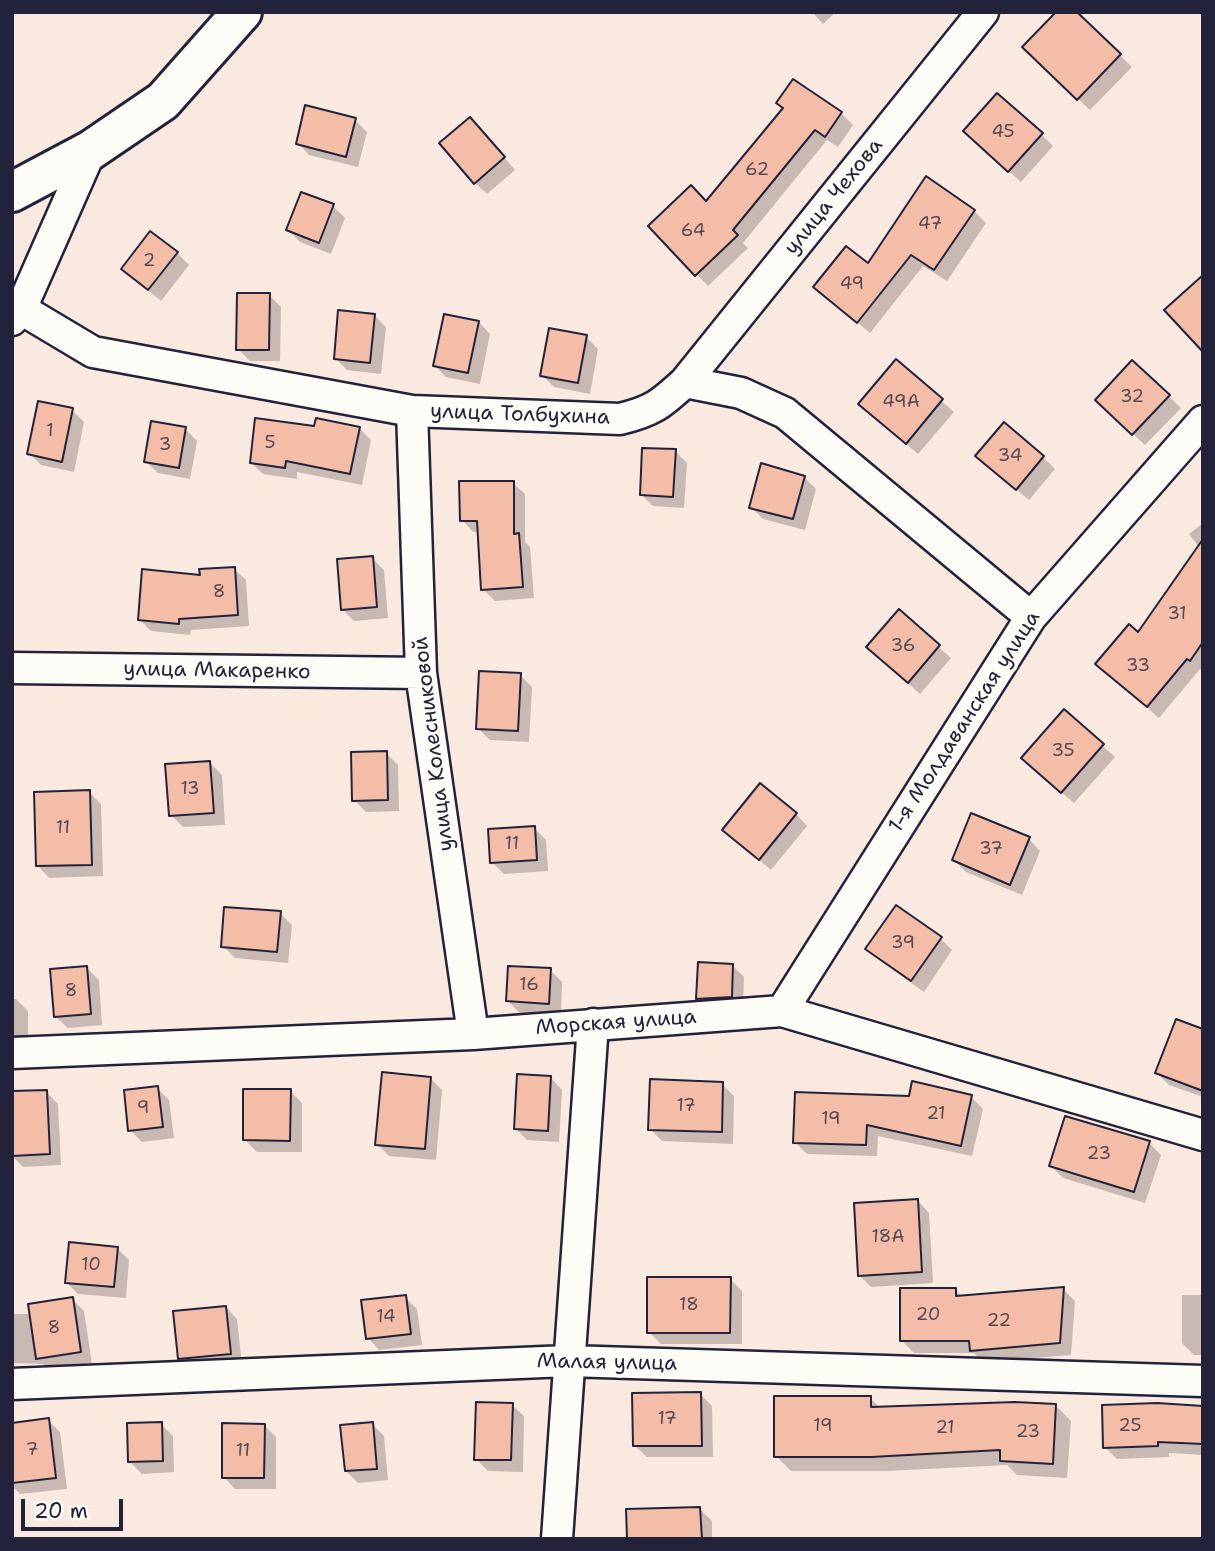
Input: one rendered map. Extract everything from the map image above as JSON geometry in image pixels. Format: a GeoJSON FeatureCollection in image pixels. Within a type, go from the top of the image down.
{"type":"FeatureCollection","features":[{"type":"Feature","properties":{"kind":"main road"},"geometry":{"type":"LineString","coordinates":[[12,192],[91,150],[163,101],[242,12]]}},
{"type":"Feature","properties":{"kind":"street","name":"улица Чехова"},"geometry":{"type":"LineString","coordinates":[[685,382],[983,12]]}},
{"type":"Feature","properties":{"kind":"street"},"geometry":{"type":"LineString","coordinates":[[16,314],[91,150]]}},
{"type":"Feature","properties":{"kind":"street","name":"улица Толбухина"},"geometry":{"type":"LineString","coordinates":[[16,314],[93,352],[412,411],[620,419],[642,414],[659,406],[685,382]]}},
{"type":"Feature","properties":{"kind":"street"},"geometry":{"type":"LineString","coordinates":[[685,382],[741,393],[785,413],[1031,617]]}},
{"type":"Feature","properties":{"kind":"street","name":"улица Колесниковой"},"geometry":{"type":"LineString","coordinates":[[412,411],[421,673],[473,1034]]}},
{"type":"Feature","properties":{"kind":"street","name":"1-я Молдаванская улица"},"geometry":{"type":"LineString","coordinates":[[782,1012],[1031,617],[1203,421]]}},
{"type":"Feature","properties":{"kind":"street","name":"улица Макаренко"},"geometry":{"type":"LineString","coordinates":[[12,668],[421,673]]}},
{"type":"Feature","properties":{"kind":"street","name":"Морская улица"},"geometry":{"type":"LineString","coordinates":[[12,1053],[473,1034],[782,1012],[1203,1135]]}},
{"type":"Feature","properties":{"kind":"street"},"geometry":{"type":"LineString","coordinates":[[556,1539],[593,1024]]}},
{"type":"Feature","properties":{"kind":"street","name":"Малая улица"},"geometry":{"type":"LineString","coordinates":[[12,1384],[568,1361],[1203,1381]]}},
{"type":"Feature","properties":{"kind":"building"},"geometry":{"type":"Polygon","coordinates":[[[1056,12],[1077,12],[1121,54],[1077,100],[1022,47],[1056,12]]]}},
{"type":"Feature","properties":{"kind":"building"},"geometry":{"type":"Polygon","coordinates":[[[793,79],[842,112],[825,137],[815,130],[733,230],[738,235],[695,276],[648,226],[691,185],[706,201],[783,108],[776,103],[793,79]]]}},
{"type":"Feature","properties":{"kind":"building"},"geometry":{"type":"Polygon","coordinates":[[[997,93],[1043,133],[1008,172],[963,131],[997,93]]]}},
{"type":"Feature","properties":{"kind":"building"},"geometry":{"type":"Polygon","coordinates":[[[305,105],[356,118],[346,157],[296,144],[305,105]]]}},
{"type":"Feature","properties":{"kind":"building"},"geometry":{"type":"Polygon","coordinates":[[[470,117],[505,157],[474,184],[439,143],[470,117]]]}},
{"type":"Feature","properties":{"kind":"building"},"geometry":{"type":"Polygon","coordinates":[[[926,176],[975,210],[934,270],[911,255],[857,323],[813,287],[846,246],[868,263],[926,176]]]}},
{"type":"Feature","properties":{"kind":"building"},"geometry":{"type":"Polygon","coordinates":[[[301,192],[334,204],[319,243],[286,230],[301,192]]]}},
{"type":"Feature","properties":{"kind":"building"},"geometry":{"type":"Polygon","coordinates":[[[150,231],[178,252],[148,290],[121,269],[150,231]]]}},
{"type":"Feature","properties":{"kind":"building"},"geometry":{"type":"Polygon","coordinates":[[[1203,275],[1203,352],[1164,310],[1203,275]]]}},
{"type":"Feature","properties":{"kind":"building"},"geometry":{"type":"Polygon","coordinates":[[[237,293],[270,293],[269,350],[236,350],[237,293]]]}},
{"type":"Feature","properties":{"kind":"building"},"geometry":{"type":"Polygon","coordinates":[[[338,310],[375,314],[370,363],[334,359],[338,310]]]}},
{"type":"Feature","properties":{"kind":"building"},"geometry":{"type":"Polygon","coordinates":[[[444,314],[479,321],[468,373],[433,366],[444,314]]]}},
{"type":"Feature","properties":{"kind":"building"},"geometry":{"type":"Polygon","coordinates":[[[549,328],[587,335],[578,383],[540,376],[549,328]]]}},
{"type":"Feature","properties":{"kind":"building"},"geometry":{"type":"Polygon","coordinates":[[[896,359],[943,399],[906,444],[858,404],[896,359]]]}},
{"type":"Feature","properties":{"kind":"building"},"geometry":{"type":"Polygon","coordinates":[[[1132,360],[1170,395],[1132,435],[1095,400],[1132,360]]]}},
{"type":"Feature","properties":{"kind":"building"},"geometry":{"type":"Polygon","coordinates":[[[38,401],[73,408],[62,462],[27,454],[38,401]]]}},
{"type":"Feature","properties":{"kind":"building"},"geometry":{"type":"Polygon","coordinates":[[[255,418],[314,426],[316,418],[360,427],[350,474],[286,461],[285,468],[250,463],[255,418]]]}},
{"type":"Feature","properties":{"kind":"building"},"geometry":{"type":"Polygon","coordinates":[[[151,421],[186,427],[179,468],[144,462],[151,421]]]}},
{"type":"Feature","properties":{"kind":"building"},"geometry":{"type":"Polygon","coordinates":[[[1004,422],[1044,456],[1016,490],[975,456],[1004,422]]]}},
{"type":"Feature","properties":{"kind":"building"},"geometry":{"type":"Polygon","coordinates":[[[642,448],[676,449],[673,497],[640,495],[642,448]]]}},
{"type":"Feature","properties":{"kind":"building"},"geometry":{"type":"Polygon","coordinates":[[[761,463],[805,476],[793,519],[749,508],[761,463]]]}},
{"type":"Feature","properties":{"kind":"building"},"geometry":{"type":"Polygon","coordinates":[[[459,481],[514,481],[514,534],[519,533],[523,587],[481,590],[477,521],[460,521],[459,481]]]}},
{"type":"Feature","properties":{"kind":"building"},"geometry":{"type":"Polygon","coordinates":[[[1203,539],[1203,642],[1190,661],[1187,659],[1147,707],[1095,664],[1129,624],[1138,632],[1203,539]]]}},
{"type":"Feature","properties":{"kind":"building"},"geometry":{"type":"Polygon","coordinates":[[[373,556],[377,607],[341,610],[337,559],[373,556]]]}},
{"type":"Feature","properties":{"kind":"building"},"geometry":{"type":"Polygon","coordinates":[[[235,567],[238,615],[179,619],[179,624],[138,620],[142,569],[200,575],[199,569],[235,567]]]}},
{"type":"Feature","properties":{"kind":"building"},"geometry":{"type":"Polygon","coordinates":[[[899,609],[940,645],[908,683],[866,647],[899,609]]]}},
{"type":"Feature","properties":{"kind":"building"},"geometry":{"type":"Polygon","coordinates":[[[479,671],[521,673],[518,731],[476,729],[479,671]]]}},
{"type":"Feature","properties":{"kind":"building"},"geometry":{"type":"Polygon","coordinates":[[[1064,709],[1104,744],[1061,793],[1021,758],[1064,709]]]}},
{"type":"Feature","properties":{"kind":"building"},"geometry":{"type":"Polygon","coordinates":[[[387,751],[388,800],[352,801],[351,752],[387,751]]]}},
{"type":"Feature","properties":{"kind":"building"},"geometry":{"type":"Polygon","coordinates":[[[210,761],[214,813],[169,816],[165,764],[210,761]]]}},
{"type":"Feature","properties":{"kind":"building"},"geometry":{"type":"Polygon","coordinates":[[[760,783],[797,813],[759,860],[722,830],[760,783]]]}},
{"type":"Feature","properties":{"kind":"building"},"geometry":{"type":"Polygon","coordinates":[[[90,790],[92,865],[36,866],[34,792],[90,790]]]}},
{"type":"Feature","properties":{"kind":"building"},"geometry":{"type":"Polygon","coordinates":[[[971,813],[1030,837],[1010,885],[952,860],[971,813]]]}},
{"type":"Feature","properties":{"kind":"building"},"geometry":{"type":"Polygon","coordinates":[[[535,826],[537,860],[490,863],[488,829],[535,826]]]}},
{"type":"Feature","properties":{"kind":"building"},"geometry":{"type":"Polygon","coordinates":[[[896,905],[942,937],[911,981],[865,949],[896,905]]]}},
{"type":"Feature","properties":{"kind":"building"},"geometry":{"type":"Polygon","coordinates":[[[224,907],[281,911],[277,952],[221,947],[224,907]]]}},
{"type":"Feature","properties":{"kind":"building"},"geometry":{"type":"Polygon","coordinates":[[[698,962],[733,964],[732,997],[696,999],[698,962]]]}},
{"type":"Feature","properties":{"kind":"building"},"geometry":{"type":"Polygon","coordinates":[[[87,966],[91,1014],[54,1017],[50,969],[87,966]]]}},
{"type":"Feature","properties":{"kind":"building"},"geometry":{"type":"Polygon","coordinates":[[[508,966],[551,968],[549,1004],[506,1001],[508,966]]]}},
{"type":"Feature","properties":{"kind":"building"},"geometry":{"type":"Polygon","coordinates":[[[1176,1019],[1203,1029],[1203,1091],[1155,1073],[1176,1019]]]}},
{"type":"Feature","properties":{"kind":"building"},"geometry":{"type":"Polygon","coordinates":[[[382,1072],[431,1077],[425,1149],[375,1145],[382,1072]]]}},
{"type":"Feature","properties":{"kind":"building"},"geometry":{"type":"Polygon","coordinates":[[[517,1074],[551,1076],[548,1131],[514,1129],[517,1074]]]}},
{"type":"Feature","properties":{"kind":"building"},"geometry":{"type":"Polygon","coordinates":[[[650,1079],[723,1082],[722,1132],[648,1130],[650,1079]]]}},
{"type":"Feature","properties":{"kind":"building"},"geometry":{"type":"Polygon","coordinates":[[[912,1081],[972,1095],[961,1146],[867,1125],[866,1145],[793,1143],[795,1092],[909,1096],[912,1081]]]}},
{"type":"Feature","properties":{"kind":"building"},"geometry":{"type":"Polygon","coordinates":[[[158,1086],[163,1127],[128,1131],[124,1090],[158,1086]]]}},
{"type":"Feature","properties":{"kind":"building"},"geometry":{"type":"Polygon","coordinates":[[[243,1089],[291,1089],[290,1141],[243,1140],[243,1089]]]}},
{"type":"Feature","properties":{"kind":"building"},"geometry":{"type":"Polygon","coordinates":[[[47,1090],[50,1154],[12,1156],[12,1091],[47,1090]]]}},
{"type":"Feature","properties":{"kind":"building"},"geometry":{"type":"Polygon","coordinates":[[[1065,1116],[1150,1141],[1134,1192],[1049,1166],[1065,1116]]]}},
{"type":"Feature","properties":{"kind":"building"},"geometry":{"type":"Polygon","coordinates":[[[918,1199],[922,1272],[858,1276],[854,1203],[918,1199]]]}},
{"type":"Feature","properties":{"kind":"building"},"geometry":{"type":"Polygon","coordinates":[[[69,1242],[118,1247],[114,1287],[65,1283],[69,1242]]]}},
{"type":"Feature","properties":{"kind":"building"},"geometry":{"type":"Polygon","coordinates":[[[647,1277],[731,1277],[730,1333],[647,1333],[647,1277]]]}},
{"type":"Feature","properties":{"kind":"building"},"geometry":{"type":"Polygon","coordinates":[[[1064,1287],[1060,1343],[970,1351],[969,1341],[900,1341],[900,1288],[956,1288],[956,1296],[1064,1287]]]}},
{"type":"Feature","properties":{"kind":"building"},"geometry":{"type":"Polygon","coordinates":[[[406,1295],[411,1334],[366,1339],[361,1300],[406,1295]]]}},
{"type":"Feature","properties":{"kind":"building"},"geometry":{"type":"Polygon","coordinates":[[[73,1297],[81,1352],[36,1359],[28,1304],[73,1297]]]}},
{"type":"Feature","properties":{"kind":"building"},"geometry":{"type":"Polygon","coordinates":[[[226,1306],[231,1354],[178,1359],[173,1311],[226,1306]]]}},
{"type":"Feature","properties":{"kind":"building"},"geometry":{"type":"Polygon","coordinates":[[[701,1392],[702,1446],[633,1446],[632,1393],[701,1392]]]}},
{"type":"Feature","properties":{"kind":"building"},"geometry":{"type":"Polygon","coordinates":[[[774,1396],[871,1396],[871,1407],[1015,1402],[1056,1404],[1053,1464],[1000,1461],[1000,1450],[871,1457],[774,1457],[774,1396]]]}},
{"type":"Feature","properties":{"kind":"building"},"geometry":{"type":"Polygon","coordinates":[[[476,1402],[513,1403],[511,1460],[474,1460],[476,1402]]]}},
{"type":"Feature","properties":{"kind":"building"},"geometry":{"type":"Polygon","coordinates":[[[1157,1403],[1203,1406],[1203,1444],[1158,1442],[1158,1446],[1103,1448],[1102,1405],[1157,1403]]]}},
{"type":"Feature","properties":{"kind":"building"},"geometry":{"type":"Polygon","coordinates":[[[49,1418],[56,1478],[12,1483],[12,1423],[49,1418]]]}},
{"type":"Feature","properties":{"kind":"building"},"geometry":{"type":"Polygon","coordinates":[[[162,1422],[163,1461],[128,1462],[127,1423],[162,1422]]]}},
{"type":"Feature","properties":{"kind":"building"},"geometry":{"type":"Polygon","coordinates":[[[373,1422],[377,1469],[345,1471],[340,1425],[373,1422]]]}},
{"type":"Feature","properties":{"kind":"building"},"geometry":{"type":"Polygon","coordinates":[[[222,1423],[265,1424],[264,1478],[222,1478],[222,1423]]]}},
{"type":"Feature","properties":{"kind":"building"},"geometry":{"type":"Polygon","coordinates":[[[700,1507],[702,1539],[627,1539],[626,1509],[700,1507]]]}}]}
